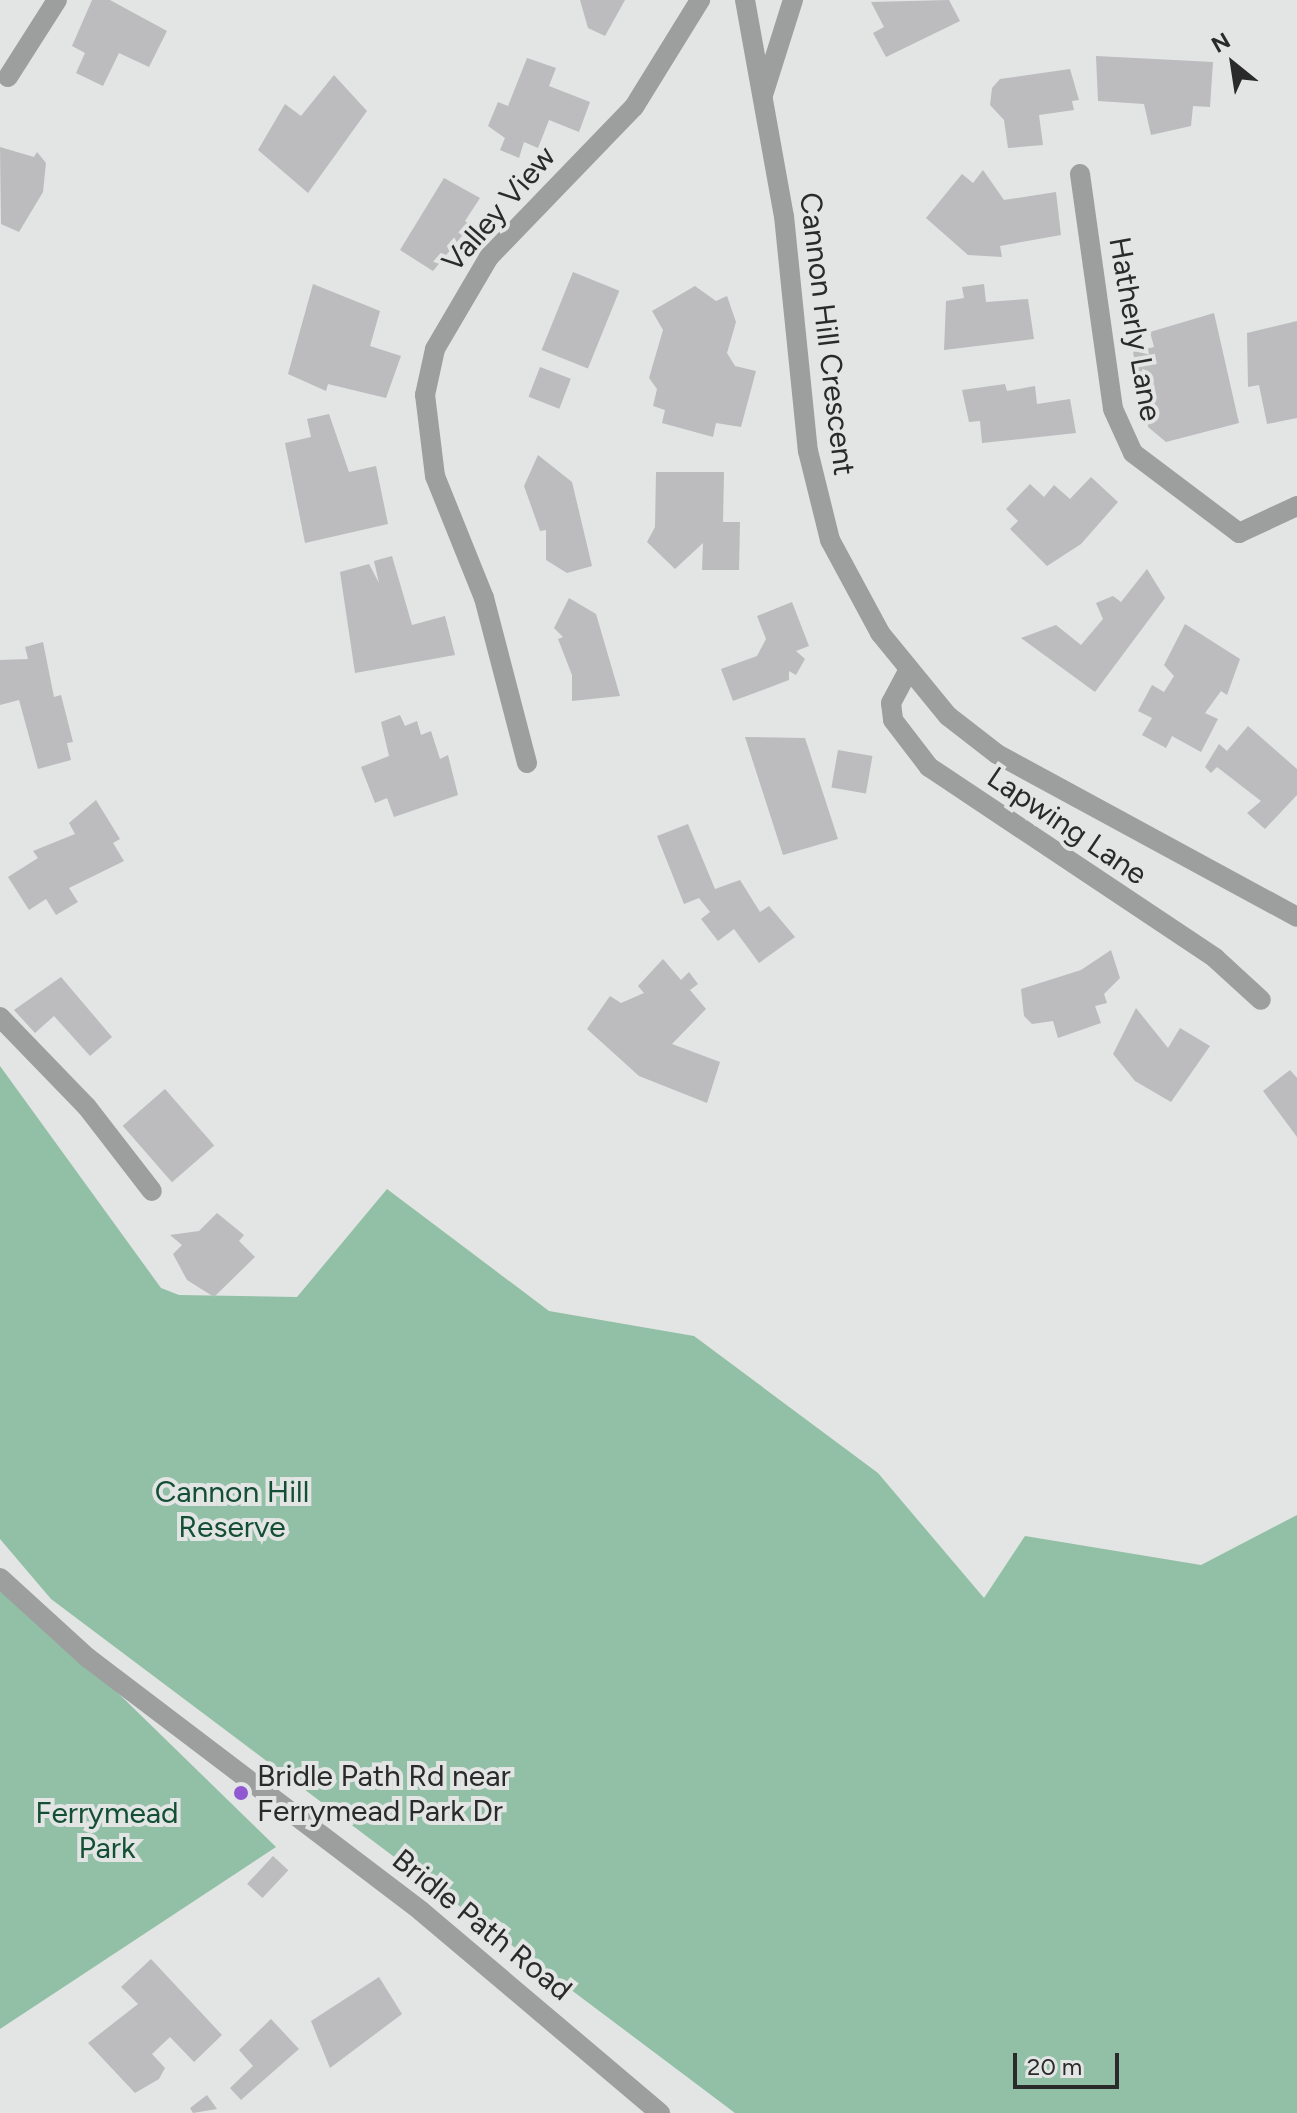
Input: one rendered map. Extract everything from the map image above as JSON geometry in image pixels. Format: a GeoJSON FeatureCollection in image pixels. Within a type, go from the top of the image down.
{"type":"FeatureCollection","features":[{"type":"Feature","properties":{"kind":"street"},"geometry":{"type":"LineString","coordinates":[[8,77],[57,0]]}},
{"type":"Feature","properties":{"kind":"street","name":"Valley View"},"geometry":{"type":"LineString","coordinates":[[527,763],[484,598],[435,476],[425,395],[432,365],[455,306],[489,257],[634,107],[700,0]]}},
{"type":"Feature","properties":{"kind":"street","name":"Cannon Hill Crescent"},"geometry":{"type":"LineString","coordinates":[[745,0],[745,31],[763,95],[819,499],[851,583],[907,673],[997,754],[1297,917]]}},
{"type":"Feature","properties":{"kind":"street","name":"Cannon Hill Crescent"},"geometry":{"type":"LineString","coordinates":[[763,95],[793,0]]}},
{"type":"Feature","properties":{"kind":"street","name":"Hatherly Lane"},"geometry":{"type":"LineString","coordinates":[[1080,174],[1120,434],[1165,482],[1239,533],[1297,506]]}},
{"type":"Feature","properties":{"kind":"street","name":"Lapwing Lane"},"geometry":{"type":"LineString","coordinates":[[907,673],[891,703],[893,720],[929,767],[1215,958],[1261,1000]]}},
{"type":"Feature","properties":{"kind":"street"},"geometry":{"type":"LineString","coordinates":[[0,1017],[87,1107],[152,1191]]}},
{"type":"Feature","properties":{"kind":"street","name":"Bridle Path Road"},"geometry":{"type":"LineString","coordinates":[[0,1578],[88,1658],[421,1911],[660,2113]]}},
{"type":"Feature","properties":{"kind":"green space","name":"Cannon Hill Reserve"},"geometry":{"type":"Polygon","coordinates":[[[0,1066],[161,1288],[179,1295],[297,1297],[387,1189],[549,1311],[694,1336],[878,1473],[984,1598],[1025,1536],[1201,1565],[1297,1515],[1297,2113],[735,2113],[51,1599],[0,1539],[0,1066]]]}},
{"type":"Feature","properties":{"kind":"green space","name":"Ferrymead Park"},"geometry":{"type":"Polygon","coordinates":[[[0,1578],[276,1847],[0,2029],[0,1578]]]}},
{"type":"Feature","properties":{"kind":"building"},"geometry":{"type":"Polygon","coordinates":[[[92,0],[110,0],[167,31],[149,67],[119,53],[103,86],[76,73],[85,53],[72,46],[92,0]]]}},
{"type":"Feature","properties":{"kind":"building"},"geometry":{"type":"Polygon","coordinates":[[[580,0],[625,0],[605,36],[588,28],[580,0]]]}},
{"type":"Feature","properties":{"kind":"building"},"geometry":{"type":"Polygon","coordinates":[[[949,0],[960,21],[886,57],[873,33],[884,27],[871,2],[949,0]]]}},
{"type":"Feature","properties":{"kind":"building"},"geometry":{"type":"Polygon","coordinates":[[[1096,56],[1213,62],[1210,107],[1193,106],[1191,126],[1151,135],[1144,104],[1098,101],[1096,56]]]}},
{"type":"Feature","properties":{"kind":"building"},"geometry":{"type":"Polygon","coordinates":[[[527,58],[556,68],[549,86],[590,102],[579,132],[549,120],[538,148],[524,142],[519,158],[500,150],[505,138],[488,126],[498,102],[508,106],[527,58]]]}},
{"type":"Feature","properties":{"kind":"building"},"geometry":{"type":"Polygon","coordinates":[[[1070,69],[1079,100],[1072,101],[1074,110],[1039,115],[1043,145],[1008,148],[1004,120],[990,105],[992,88],[1000,79],[1070,69]]]}},
{"type":"Feature","properties":{"kind":"building"},"geometry":{"type":"Polygon","coordinates":[[[334,75],[367,111],[308,193],[258,150],[285,104],[301,116],[334,75]]]}},
{"type":"Feature","properties":{"kind":"building"},"geometry":{"type":"Polygon","coordinates":[[[0,147],[34,157],[37,152],[46,163],[43,192],[19,232],[1,224],[0,147]]]}},
{"type":"Feature","properties":{"kind":"building"},"geometry":{"type":"Polygon","coordinates":[[[983,170],[1004,200],[1056,192],[1061,235],[1000,246],[1002,257],[968,255],[926,218],[962,174],[973,183],[983,170]]]}},
{"type":"Feature","properties":{"kind":"building"},"geometry":{"type":"Polygon","coordinates":[[[444,178],[480,198],[465,221],[471,225],[433,271],[400,250],[444,178]]]}},
{"type":"Feature","properties":{"kind":"building"},"geometry":{"type":"Polygon","coordinates":[[[573,272],[619,291],[588,369],[542,350],[573,272]]]}},
{"type":"Feature","properties":{"kind":"building"},"geometry":{"type":"Polygon","coordinates":[[[313,284],[380,311],[370,346],[401,356],[386,398],[328,384],[326,391],[288,374],[313,284]]]}},
{"type":"Feature","properties":{"kind":"building"},"geometry":{"type":"Polygon","coordinates":[[[984,284],[986,302],[1028,299],[1034,339],[944,350],[946,301],[964,298],[962,287],[984,284]]]}},
{"type":"Feature","properties":{"kind":"building"},"geometry":{"type":"Polygon","coordinates":[[[695,286],[716,301],[727,296],[736,322],[727,353],[735,366],[756,371],[741,427],[716,423],[713,437],[662,423],[665,410],[653,406],[657,389],[649,378],[663,330],[652,311],[695,286]]]}},
{"type":"Feature","properties":{"kind":"building"},"geometry":{"type":"Polygon","coordinates":[[[1214,313],[1239,423],[1166,442],[1148,427],[1133,352],[1154,347],[1150,332],[1214,313]]]}},
{"type":"Feature","properties":{"kind":"building"},"geometry":{"type":"Polygon","coordinates":[[[1297,321],[1297,418],[1267,424],[1259,385],[1248,387],[1247,333],[1297,321]]]}},
{"type":"Feature","properties":{"kind":"building"},"geometry":{"type":"Polygon","coordinates":[[[540,367],[571,379],[559,409],[529,397],[540,367]]]}},
{"type":"Feature","properties":{"kind":"building"},"geometry":{"type":"Polygon","coordinates":[[[1005,384],[1007,391],[1035,386],[1037,404],[1070,399],[1076,433],[982,443],[980,421],[969,422],[962,390],[1005,384]]]}},
{"type":"Feature","properties":{"kind":"building"},"geometry":{"type":"Polygon","coordinates":[[[329,414],[349,472],[376,466],[388,524],[305,543],[285,443],[311,437],[307,419],[329,414]]]}},
{"type":"Feature","properties":{"kind":"building"},"geometry":{"type":"Polygon","coordinates":[[[538,455],[572,482],[592,566],[567,573],[546,560],[546,530],[540,531],[524,486],[538,455]]]}},
{"type":"Feature","properties":{"kind":"building"},"geometry":{"type":"Polygon","coordinates":[[[656,472],[724,472],[723,522],[740,522],[739,570],[702,570],[703,543],[675,569],[647,542],[655,527],[656,472]]]}},
{"type":"Feature","properties":{"kind":"building"},"geometry":{"type":"Polygon","coordinates":[[[1091,477],[1118,502],[1081,544],[1047,566],[1010,529],[1018,521],[1006,509],[1030,484],[1044,497],[1054,485],[1070,499],[1091,477]]]}},
{"type":"Feature","properties":{"kind":"building"},"geometry":{"type":"Polygon","coordinates":[[[392,556],[412,625],[445,616],[455,655],[355,673],[340,572],[369,564],[379,583],[374,561],[392,556]]]}},
{"type":"Feature","properties":{"kind":"building"},"geometry":{"type":"Polygon","coordinates":[[[1147,569],[1165,598],[1095,692],[1021,638],[1056,625],[1081,645],[1103,619],[1096,603],[1113,596],[1121,602],[1147,569]]]}},
{"type":"Feature","properties":{"kind":"building"},"geometry":{"type":"Polygon","coordinates":[[[569,598],[596,614],[620,696],[572,701],[572,675],[558,639],[563,637],[554,628],[569,598]]]}},
{"type":"Feature","properties":{"kind":"building"},"geometry":{"type":"Polygon","coordinates":[[[792,602],[809,646],[796,651],[805,659],[796,675],[789,671],[789,680],[733,701],[721,669],[757,656],[766,639],[757,616],[792,602]]]}},
{"type":"Feature","properties":{"kind":"building"},"geometry":{"type":"Polygon","coordinates":[[[1185,624],[1240,659],[1227,695],[1221,691],[1205,713],[1218,719],[1201,752],[1172,736],[1166,748],[1142,735],[1152,718],[1138,711],[1152,685],[1164,692],[1174,676],[1164,665],[1185,624]]]}},
{"type":"Feature","properties":{"kind":"building"},"geometry":{"type":"Polygon","coordinates":[[[43,642],[54,697],[61,695],[73,742],[67,743],[71,760],[38,769],[19,700],[0,705],[0,660],[28,659],[25,647],[43,642]]]}},
{"type":"Feature","properties":{"kind":"building"},"geometry":{"type":"Polygon","coordinates":[[[400,715],[405,726],[417,721],[421,735],[431,731],[440,759],[448,755],[458,795],[394,817],[387,798],[375,803],[361,767],[389,756],[381,722],[400,715]]]}},
{"type":"Feature","properties":{"kind":"building"},"geometry":{"type":"Polygon","coordinates":[[[1248,726],[1297,769],[1297,795],[1265,829],[1247,813],[1261,801],[1217,767],[1211,773],[1205,767],[1219,744],[1227,751],[1248,726]]]}},
{"type":"Feature","properties":{"kind":"building"},"geometry":{"type":"Polygon","coordinates":[[[745,737],[805,738],[838,839],[783,855],[745,737]]]}},
{"type":"Feature","properties":{"kind":"building"},"geometry":{"type":"Polygon","coordinates":[[[838,750],[872,756],[866,794],[831,787],[838,750]]]}},
{"type":"Feature","properties":{"kind":"building"},"geometry":{"type":"Polygon","coordinates":[[[96,800],[120,839],[113,843],[124,861],[69,888],[78,902],[56,915],[46,899],[29,910],[8,877],[38,858],[33,851],[75,834],[69,823],[96,800]]]}},
{"type":"Feature","properties":{"kind":"building"},"geometry":{"type":"Polygon","coordinates":[[[688,824],[715,889],[740,880],[760,912],[769,906],[795,937],[759,963],[734,929],[718,941],[701,919],[710,912],[699,898],[684,904],[657,836],[688,824]]]}},
{"type":"Feature","properties":{"kind":"building"},"geometry":{"type":"Polygon","coordinates":[[[1111,950],[1120,978],[1104,994],[1107,1003],[1095,1006],[1101,1023],[1058,1038],[1053,1021],[1032,1024],[1024,1016],[1021,989],[1081,970],[1111,950]]]}},
{"type":"Feature","properties":{"kind":"building"},"geometry":{"type":"Polygon","coordinates":[[[663,959],[681,980],[689,972],[698,984],[690,990],[706,1009],[672,1044],[720,1062],[707,1103],[639,1076],[587,1029],[610,996],[621,1003],[644,993],[638,986],[663,959]]]}},
{"type":"Feature","properties":{"kind":"building"},"geometry":{"type":"Polygon","coordinates":[[[61,977],[112,1037],[90,1056],[54,1016],[35,1033],[14,1010],[61,977]]]}},
{"type":"Feature","properties":{"kind":"building"},"geometry":{"type":"Polygon","coordinates":[[[1136,1008],[1168,1048],[1180,1028],[1210,1046],[1171,1102],[1135,1081],[1113,1054],[1136,1008]]]}},
{"type":"Feature","properties":{"kind":"building"},"geometry":{"type":"Polygon","coordinates":[[[1290,1070],[1297,1078],[1297,1137],[1263,1091],[1290,1070]]]}},
{"type":"Feature","properties":{"kind":"building"},"geometry":{"type":"Polygon","coordinates":[[[165,1089],[214,1146],[172,1182],[123,1126],[165,1089]]]}},
{"type":"Feature","properties":{"kind":"building"},"geometry":{"type":"Polygon","coordinates":[[[217,1213],[244,1235],[239,1241],[255,1257],[214,1297],[187,1280],[173,1254],[182,1245],[170,1235],[199,1231],[217,1213]]]}},
{"type":"Feature","properties":{"kind":"building"},"geometry":{"type":"Polygon","coordinates":[[[273,1856],[288,1870],[262,1898],[247,1884],[273,1856]]]}},
{"type":"Feature","properties":{"kind":"building"},"geometry":{"type":"Polygon","coordinates":[[[151,1959],[222,2035],[194,2062],[170,2037],[152,2054],[165,2068],[159,2079],[135,2093],[88,2043],[138,2004],[121,1987],[151,1959]]]}},
{"type":"Feature","properties":{"kind":"building"},"geometry":{"type":"Polygon","coordinates":[[[379,1977],[402,2014],[330,2068],[311,2021],[379,1977]]]}},
{"type":"Feature","properties":{"kind":"building"},"geometry":{"type":"Polygon","coordinates":[[[271,2019],[299,2049],[241,2100],[230,2088],[253,2066],[239,2050],[271,2019]]]}},
{"type":"Feature","properties":{"kind":"building"},"geometry":{"type":"Polygon","coordinates":[[[207,2095],[217,2109],[193,2113],[190,2108],[207,2095]]]}},
{"type":"Feature","properties":{"kind":"place","name":"Bridle Path Rd near Ferrymead Park Dr"},"geometry":{"type":"Point","coordinates":[241,1793]}}]}
